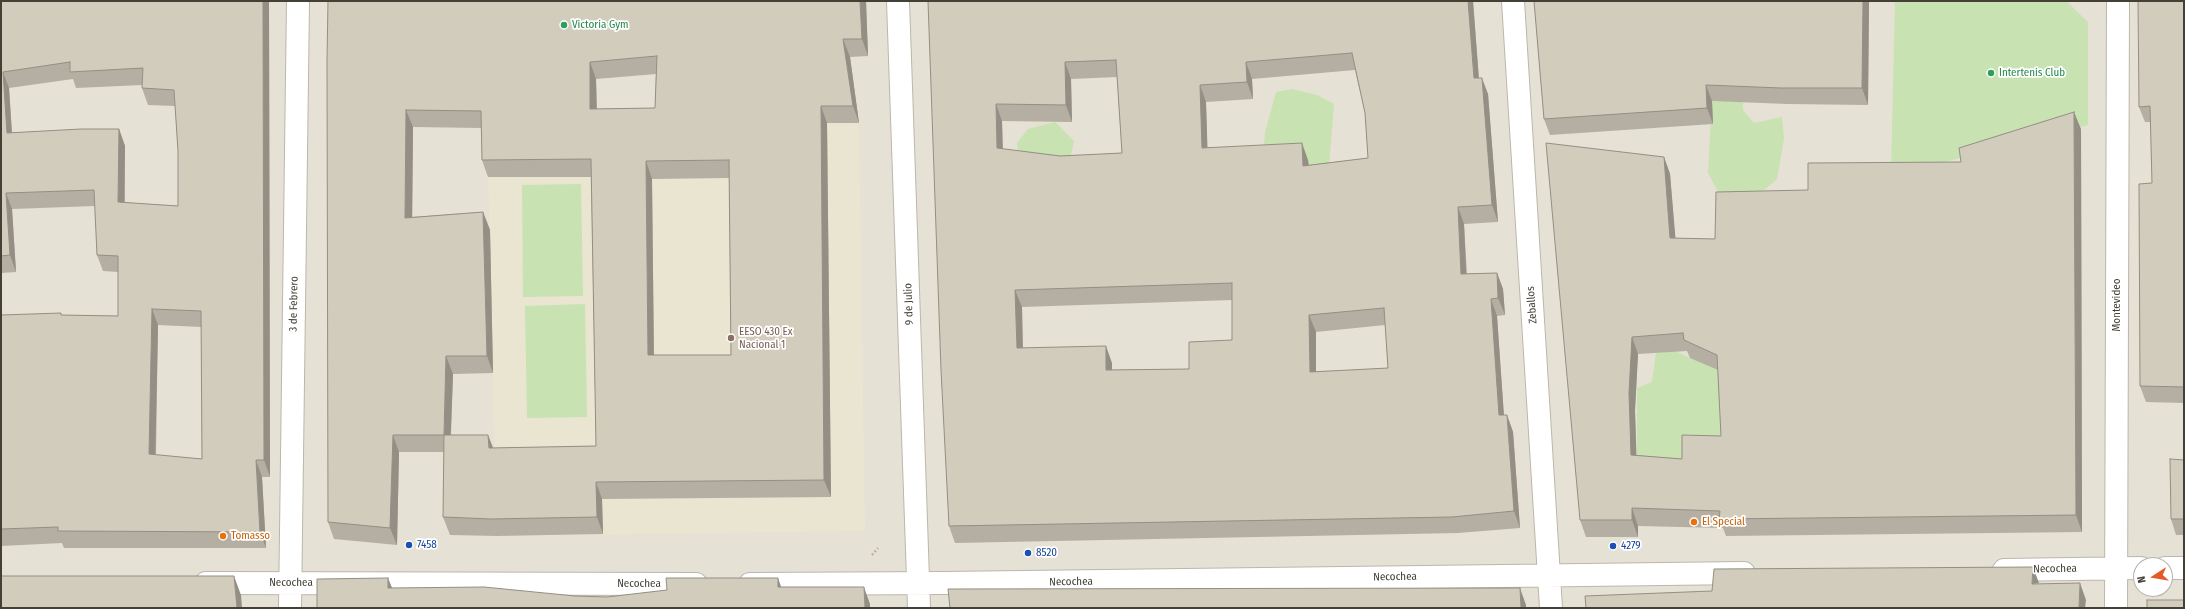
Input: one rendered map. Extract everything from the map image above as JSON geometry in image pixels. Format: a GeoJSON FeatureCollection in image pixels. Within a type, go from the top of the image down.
{"type":"FeatureCollection","features":[{"type":"Feature","properties":{"kind":"street","name":"3 de Febrero"},"geometry":{"type":"LineString","coordinates":[[290,608],[298,1]]}},
{"type":"Feature","properties":{"kind":"street","name":"9 de Julio"},"geometry":{"type":"LineString","coordinates":[[898,1],[919,608]]}},
{"type":"Feature","properties":{"kind":"street","name":"Zeballos"},"geometry":{"type":"LineString","coordinates":[[1513,1],[1551,608]]}},
{"type":"Feature","properties":{"kind":"street","name":"Montevideo"},"geometry":{"type":"LineString","coordinates":[[2116,608],[2118,1]]}},
{"type":"Feature","properties":{"kind":"street","name":"Necochea"},"geometry":{"type":"LineString","coordinates":[[1980,570],[2133,568]]}},
{"type":"Feature","properties":{"kind":"street"},"geometry":{"type":"LineString","coordinates":[[2173,568],[2184,568]]}},
{"type":"Feature","properties":{"kind":"street","name":"Necochea"},"geometry":{"type":"LineString","coordinates":[[188,583],[919,583],[1765,572]]}},
{"type":"Feature","properties":{"kind":"shaded area"},"geometry":{"type":"Polygon","coordinates":[[[1,1],[2184,1],[2184,608],[1,608],[1,1]]]}},
{"type":"Feature","properties":{"kind":"shaded area","name":"EESO 430 Ex Nacional 1"},"geometry":{"type":"Polygon","coordinates":[[[859,123],[865,531],[497,536],[488,177],[597,126],[859,123]]]}},
{"type":"Feature","properties":{"kind":"green space","name":"Intertenis Club"},"geometry":{"type":"Polygon","coordinates":[[[1895,1],[2066,1],[2088,22],[2088,125],[1898,174],[1891,173],[1895,1]]]}},
{"type":"Feature","properties":{"kind":"green space"},"geometry":{"type":"Polygon","coordinates":[[[1743,86],[1743,110],[1754,123],[1782,117],[1784,139],[1777,179],[1757,196],[1723,201],[1708,173],[1712,100],[1743,86]]]}},
{"type":"Feature","properties":{"kind":"green space"},"geometry":{"type":"Polygon","coordinates":[[[1292,89],[1317,95],[1334,104],[1329,167],[1309,177],[1264,146],[1265,133],[1276,92],[1292,89]]]}},
{"type":"Feature","properties":{"kind":"green space"},"geometry":{"type":"Polygon","coordinates":[[[1055,122],[1074,141],[1070,159],[1018,154],[1017,143],[1028,129],[1055,122]]]}},
{"type":"Feature","properties":{"kind":"green space"},"geometry":{"type":"Polygon","coordinates":[[[581,184],[583,296],[523,297],[522,185],[581,184]]]}},
{"type":"Feature","properties":{"kind":"green space"},"geometry":{"type":"Polygon","coordinates":[[[585,304],[587,417],[527,418],[525,306],[585,304]]]}},
{"type":"Feature","properties":{"kind":"green space"},"geometry":{"type":"Polygon","coordinates":[[[1675,351],[1690,358],[1723,361],[1727,453],[1688,476],[1637,473],[1637,388],[1652,382],[1656,353],[1675,351]]]}},
{"type":"Feature","properties":{"kind":"building"},"geometry":{"type":"Polygon","coordinates":[[[1,1],[263,1],[264,460],[256,460],[260,532],[58,531],[58,527],[1,529],[1,315],[61,313],[61,315],[118,316],[118,256],[97,255],[94,190],[6,193],[10,255],[1,256],[1,1]],[[70,62],[3,72],[7,133],[81,129],[119,129],[118,202],[178,206],[178,151],[174,90],[142,88],[143,68],[70,72],[70,62]],[[152,309],[149,454],[202,459],[201,311],[152,309]]]}},
{"type":"Feature","properties":{"kind":"building"},"geometry":{"type":"Polygon","coordinates":[[[328,1],[860,1],[862,39],[843,39],[853,106],[821,106],[824,480],[596,482],[597,517],[491,519],[443,517],[444,435],[393,435],[390,528],[328,522],[328,1]],[[657,56],[590,62],[590,109],[655,108],[657,56]],[[406,110],[405,218],[483,212],[487,356],[446,356],[444,435],[488,435],[489,448],[596,446],[591,159],[482,160],[481,111],[406,110]],[[729,160],[646,161],[648,355],[731,355],[729,160]]]}},
{"type":"Feature","properties":{"kind":"building"},"geometry":{"type":"Polygon","coordinates":[[[928,1],[1468,1],[1474,78],[1482,78],[1492,205],[1458,207],[1461,274],[1497,273],[1498,298],[1491,299],[1499,415],[1507,415],[1514,511],[1452,517],[949,526],[941,370],[928,1]],[[1352,53],[1246,62],[1247,82],[1200,85],[1202,148],[1302,143],[1303,166],[1368,158],[1365,113],[1352,53]],[[1116,60],[1065,62],[1066,105],[996,104],[997,148],[1060,156],[1122,153],[1116,60]],[[1232,283],[1015,290],[1017,348],[1106,346],[1106,370],[1189,369],[1189,342],[1232,340],[1232,283]],[[1384,308],[1309,315],[1310,372],[1388,368],[1384,308]]]}},
{"type":"Feature","properties":{"kind":"building"},"geometry":{"type":"Polygon","coordinates":[[[1534,1],[1863,1],[1862,88],[1781,88],[1706,85],[1707,108],[1544,119],[1534,1]]]}},
{"type":"Feature","properties":{"kind":"building"},"geometry":{"type":"Polygon","coordinates":[[[2138,1],[2184,1],[2184,387],[2140,386],[2139,184],[2152,183],[2150,106],[2139,107],[2138,1]]]}},
{"type":"Feature","properties":{"kind":"building"},"geometry":{"type":"Polygon","coordinates":[[[2074,112],[2076,515],[1719,519],[1720,511],[1632,508],[1632,520],[1580,520],[1546,143],[1664,157],[1670,238],[1715,239],[1716,192],[1808,190],[1808,163],[1961,162],[1959,148],[2074,112]],[[1683,333],[1632,337],[1629,393],[1631,455],[1682,459],[1682,435],[1721,436],[1717,355],[1684,340],[1683,333]]]}},
{"type":"Feature","properties":{"kind":"building"},"geometry":{"type":"Polygon","coordinates":[[[2170,459],[2184,460],[2184,519],[2171,519],[2170,459]]]}},
{"type":"Feature","properties":{"kind":"building"},"geometry":{"type":"Polygon","coordinates":[[[2033,567],[2032,584],[2080,583],[2079,608],[1586,608],[1585,596],[1712,591],[1714,569],[2033,567]]]}},
{"type":"Feature","properties":{"kind":"building"},"geometry":{"type":"Polygon","coordinates":[[[1,576],[234,576],[237,608],[1,608],[1,576]]]}},
{"type":"Feature","properties":{"kind":"building"},"geometry":{"type":"Polygon","coordinates":[[[388,578],[388,588],[484,587],[575,596],[607,597],[667,590],[666,578],[778,578],[778,587],[864,587],[865,608],[317,608],[317,579],[388,578]]]}},
{"type":"Feature","properties":{"kind":"building"},"geometry":{"type":"Polygon","coordinates":[[[1520,588],[1521,608],[950,608],[948,589],[1520,588]]]}},
{"type":"Feature","properties":{"kind":"building"},"geometry":{"type":"Polygon","coordinates":[[[2147,600],[2184,600],[2184,608],[2147,608],[2147,600]]]}},
{"type":"Feature","properties":{"kind":"place","name":"Victoria Gym"},"geometry":{"type":"Point","coordinates":[564,25]}},
{"type":"Feature","properties":{"kind":"place","name":"Intertenis Club"},"geometry":{"type":"Point","coordinates":[1991,73]}},
{"type":"Feature","properties":{"kind":"place","name":"EESO 430 Ex Nacional 1"},"geometry":{"type":"Point","coordinates":[731,338]}},
{"type":"Feature","properties":{"kind":"place","name":"El Special"},"geometry":{"type":"Point","coordinates":[1694,522]}},
{"type":"Feature","properties":{"kind":"place","name":"Tomasso"},"geometry":{"type":"Point","coordinates":[223,536]}},
{"type":"Feature","properties":{"kind":"place","name":"7458"},"geometry":{"type":"Point","coordinates":[409,545]}},
{"type":"Feature","properties":{"kind":"place","name":"4279"},"geometry":{"type":"Point","coordinates":[1613,546]}},
{"type":"Feature","properties":{"kind":"place","name":"8520"},"geometry":{"type":"Point","coordinates":[1028,553]}}]}
